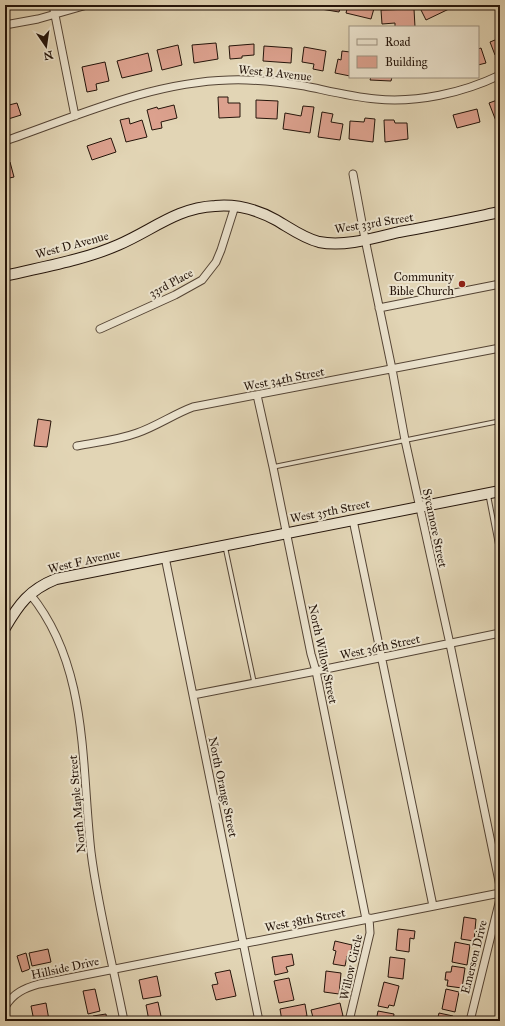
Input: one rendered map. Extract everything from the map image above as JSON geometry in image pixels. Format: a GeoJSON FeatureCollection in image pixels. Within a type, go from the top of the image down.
{"type":"FeatureCollection","features":[{"type":"Feature","properties":{"kind":"street"},"geometry":{"type":"LineString","coordinates":[[53,5],[75,116]]}},
{"type":"Feature","properties":{"kind":"street"},"geometry":{"type":"LineString","coordinates":[[5,25],[87,5]]}},
{"type":"Feature","properties":{"kind":"street","name":"West B Avenue"},"geometry":{"type":"LineString","coordinates":[[5,141],[158,89],[209,81],[229,80],[276,82],[360,97],[394,100],[444,94],[469,87],[500,75]]}},
{"type":"Feature","properties":{"kind":"street","name":"Sycamore Street"},"geometry":{"type":"LineString","coordinates":[[353,174],[405,440],[450,644],[500,886]]}},
{"type":"Feature","properties":{"kind":"street","name":"West 33rd Street"},"geometry":{"type":"LineString","coordinates":[[144,232],[175,214],[189,210],[216,206],[235,206],[258,212],[305,237],[319,242],[331,243],[365,240],[500,214]]}},
{"type":"Feature","properties":{"kind":"street","name":"33rd Place"},"geometry":{"type":"LineString","coordinates":[[100,329],[175,295],[202,280],[210,271],[218,256],[235,206]]}},
{"type":"Feature","properties":{"kind":"street","name":"West D Avenue"},"geometry":{"type":"LineString","coordinates":[[5,276],[96,254],[144,232]]}},
{"type":"Feature","properties":{"kind":"street"},"geometry":{"type":"LineString","coordinates":[[379,308],[500,284]]}},
{"type":"Feature","properties":{"kind":"street","name":"West 34th Street"},"geometry":{"type":"LineString","coordinates":[[77,446],[138,433],[181,411],[193,407],[500,348]]}},
{"type":"Feature","properties":{"kind":"street","name":"North Willow Street"},"geometry":{"type":"LineString","coordinates":[[257,395],[368,919]]}},
{"type":"Feature","properties":{"kind":"street","name":"West 35th Street"},"geometry":{"type":"LineString","coordinates":[[164,557],[500,491]]}},
{"type":"Feature","properties":{"kind":"street"},"geometry":{"type":"LineString","coordinates":[[353,520],[433,906]]}},
{"type":"Feature","properties":{"kind":"street","name":"West F Avenue"},"geometry":{"type":"LineString","coordinates":[[5,628],[15,611],[30,594],[43,584],[60,578],[164,557]]}},
{"type":"Feature","properties":{"kind":"street","name":"North Orange Street"},"geometry":{"type":"LineString","coordinates":[[164,557],[259,1021]]}},
{"type":"Feature","properties":{"kind":"street","name":"North Maple Street"},"geometry":{"type":"LineString","coordinates":[[30,594],[40,606],[56,634],[71,676],[78,704],[92,853],[98,892],[124,1021]]}},
{"type":"Feature","properties":{"kind":"street","name":"West 36th Street"},"geometry":{"type":"LineString","coordinates":[[193,695],[500,634]]}},
{"type":"Feature","properties":{"kind":"street","name":"West 38th Street"},"geometry":{"type":"LineString","coordinates":[[114,969],[500,893]]}},
{"type":"Feature","properties":{"kind":"street","name":"Emerson Drive"},"geometry":{"type":"LineString","coordinates":[[470,1021],[500,899]]}},
{"type":"Feature","properties":{"kind":"street","name":"Willow Circle"},"geometry":{"type":"LineString","coordinates":[[349,1021],[370,933],[368,919]]}},
{"type":"Feature","properties":{"kind":"street","name":"Hillside Drive"},"geometry":{"type":"LineString","coordinates":[[5,1007],[10,999],[18,992],[27,988],[114,969]]}},
{"type":"Feature","properties":{"kind":"lane"},"geometry":{"type":"LineString","coordinates":[[273,467],[500,421]]}},
{"type":"Feature","properties":{"kind":"lane"},"geometry":{"type":"LineString","coordinates":[[488,493],[500,556]]}},
{"type":"Feature","properties":{"kind":"lane"},"geometry":{"type":"LineString","coordinates":[[225,545],[254,682]]}},
{"type":"Feature","properties":{"kind":"building"},"geometry":{"type":"Polygon","coordinates":[[[280,5],[298,5],[298,8],[280,7],[280,5]]]}},
{"type":"Feature","properties":{"kind":"building"},"geometry":{"type":"Polygon","coordinates":[[[309,5],[341,5],[339,12],[309,7],[309,5]]]}},
{"type":"Feature","properties":{"kind":"building"},"geometry":{"type":"Polygon","coordinates":[[[348,5],[375,5],[371,19],[346,13],[348,5]]]}},
{"type":"Feature","properties":{"kind":"building"},"geometry":{"type":"Polygon","coordinates":[[[426,5],[450,5],[451,8],[426,20],[420,8],[426,5]]]}},
{"type":"Feature","properties":{"kind":"building"},"geometry":{"type":"Polygon","coordinates":[[[414,9],[415,26],[395,26],[395,23],[382,24],[381,10],[414,9]]]}},
{"type":"Feature","properties":{"kind":"building"},"geometry":{"type":"Polygon","coordinates":[[[500,38],[500,52],[495,55],[490,42],[500,38]]]}},
{"type":"Feature","properties":{"kind":"building"},"geometry":{"type":"Polygon","coordinates":[[[216,43],[218,59],[194,63],[192,45],[216,43]]]}},
{"type":"Feature","properties":{"kind":"building"},"geometry":{"type":"Polygon","coordinates":[[[254,44],[254,55],[230,59],[229,46],[254,44]]]}},
{"type":"Feature","properties":{"kind":"building"},"geometry":{"type":"Polygon","coordinates":[[[178,45],[182,65],[162,70],[157,50],[178,45]]]}},
{"type":"Feature","properties":{"kind":"building"},"geometry":{"type":"Polygon","coordinates":[[[264,46],[292,48],[291,63],[263,61],[264,46]]]}},
{"type":"Feature","properties":{"kind":"building"},"geometry":{"type":"Polygon","coordinates":[[[304,47],[326,51],[323,71],[313,69],[314,64],[302,62],[304,47]]]}},
{"type":"Feature","properties":{"kind":"building"},"geometry":{"type":"Polygon","coordinates":[[[481,48],[486,63],[479,65],[479,49],[481,48]]]}},
{"type":"Feature","properties":{"kind":"building"},"geometry":{"type":"Polygon","coordinates":[[[342,51],[349,52],[349,76],[335,73],[338,59],[341,60],[342,51]]]}},
{"type":"Feature","properties":{"kind":"building"},"geometry":{"type":"Polygon","coordinates":[[[148,53],[152,71],[122,78],[117,61],[148,53]]]}},
{"type":"Feature","properties":{"kind":"building"},"geometry":{"type":"Polygon","coordinates":[[[105,62],[109,81],[96,84],[97,90],[87,92],[82,67],[105,62]]]}},
{"type":"Feature","properties":{"kind":"building"},"geometry":{"type":"Polygon","coordinates":[[[371,78],[392,78],[391,81],[370,80],[371,78]]]}},
{"type":"Feature","properties":{"kind":"building"},"geometry":{"type":"Polygon","coordinates":[[[218,97],[228,97],[228,103],[240,103],[240,117],[219,118],[218,97]]]}},
{"type":"Feature","properties":{"kind":"building"},"geometry":{"type":"Polygon","coordinates":[[[500,99],[500,119],[496,121],[489,103],[500,99]]]}},
{"type":"Feature","properties":{"kind":"building"},"geometry":{"type":"Polygon","coordinates":[[[256,100],[278,101],[277,119],[256,118],[256,100]]]}},
{"type":"Feature","properties":{"kind":"building"},"geometry":{"type":"Polygon","coordinates":[[[17,103],[21,115],[5,120],[5,106],[17,103]]]}},
{"type":"Feature","properties":{"kind":"building"},"geometry":{"type":"Polygon","coordinates":[[[174,105],[177,118],[161,122],[162,128],[152,130],[147,110],[174,105]]]}},
{"type":"Feature","properties":{"kind":"building"},"geometry":{"type":"Polygon","coordinates":[[[303,106],[314,107],[310,133],[283,129],[285,113],[301,116],[303,106]]]}},
{"type":"Feature","properties":{"kind":"building"},"geometry":{"type":"Polygon","coordinates":[[[477,109],[480,122],[457,128],[453,115],[477,109]]]}},
{"type":"Feature","properties":{"kind":"building"},"geometry":{"type":"Polygon","coordinates":[[[322,112],[333,114],[331,122],[343,124],[340,140],[318,137],[322,112]]]}},
{"type":"Feature","properties":{"kind":"building"},"geometry":{"type":"Polygon","coordinates":[[[129,118],[130,124],[142,120],[147,137],[126,142],[120,120],[129,118]]]}},
{"type":"Feature","properties":{"kind":"building"},"geometry":{"type":"Polygon","coordinates":[[[365,118],[375,119],[373,142],[349,139],[350,121],[364,122],[365,118]]]}},
{"type":"Feature","properties":{"kind":"building"},"geometry":{"type":"Polygon","coordinates":[[[384,120],[394,120],[395,123],[407,123],[408,139],[385,142],[384,120]]]}},
{"type":"Feature","properties":{"kind":"building"},"geometry":{"type":"Polygon","coordinates":[[[111,138],[116,152],[92,160],[87,146],[111,138]]]}},
{"type":"Feature","properties":{"kind":"building"},"geometry":{"type":"Polygon","coordinates":[[[10,162],[14,177],[5,179],[5,163],[10,162]]]}},
{"type":"Feature","properties":{"kind":"building"},"geometry":{"type":"Polygon","coordinates":[[[38,419],[51,421],[47,447],[34,446],[38,419]]]}},
{"type":"Feature","properties":{"kind":"building"},"geometry":{"type":"Polygon","coordinates":[[[464,917],[476,919],[474,941],[461,939],[464,917]]]}},
{"type":"Feature","properties":{"kind":"building"},"geometry":{"type":"Polygon","coordinates":[[[398,929],[415,931],[414,939],[410,938],[409,952],[396,950],[398,929]]]}},
{"type":"Feature","properties":{"kind":"building"},"geometry":{"type":"Polygon","coordinates":[[[335,941],[352,945],[350,957],[347,956],[345,966],[333,964],[336,951],[333,950],[335,941]]]}},
{"type":"Feature","properties":{"kind":"building"},"geometry":{"type":"Polygon","coordinates":[[[455,942],[470,945],[467,965],[452,962],[455,942]]]}},
{"type":"Feature","properties":{"kind":"building"},"geometry":{"type":"Polygon","coordinates":[[[48,949],[51,962],[32,966],[29,953],[48,949]]]}},
{"type":"Feature","properties":{"kind":"building"},"geometry":{"type":"Polygon","coordinates":[[[26,953],[30,969],[22,972],[17,956],[26,953]]]}},
{"type":"Feature","properties":{"kind":"building"},"geometry":{"type":"Polygon","coordinates":[[[292,954],[294,965],[286,967],[288,972],[275,975],[272,957],[292,954]]]}},
{"type":"Feature","properties":{"kind":"building"},"geometry":{"type":"Polygon","coordinates":[[[390,957],[405,959],[403,979],[388,977],[390,957]]]}},
{"type":"Feature","properties":{"kind":"building"},"geometry":{"type":"Polygon","coordinates":[[[452,966],[465,968],[462,988],[447,986],[448,980],[445,980],[446,972],[451,972],[452,966]]]}},
{"type":"Feature","properties":{"kind":"building"},"geometry":{"type":"Polygon","coordinates":[[[230,970],[236,996],[216,1000],[212,985],[218,984],[215,973],[230,970]]]}},
{"type":"Feature","properties":{"kind":"building"},"geometry":{"type":"Polygon","coordinates":[[[326,971],[341,973],[339,994],[324,992],[326,971]]]}},
{"type":"Feature","properties":{"kind":"building"},"geometry":{"type":"Polygon","coordinates":[[[157,976],[161,996],[143,999],[139,980],[157,976]]]}},
{"type":"Feature","properties":{"kind":"building"},"geometry":{"type":"Polygon","coordinates":[[[289,978],[294,1000],[279,1003],[274,981],[289,978]]]}},
{"type":"Feature","properties":{"kind":"building"},"geometry":{"type":"Polygon","coordinates":[[[384,982],[399,986],[394,1006],[389,1005],[388,1008],[378,1006],[384,982]]]}},
{"type":"Feature","properties":{"kind":"building"},"geometry":{"type":"Polygon","coordinates":[[[95,989],[100,1011],[88,1014],[83,991],[95,989]]]}},
{"type":"Feature","properties":{"kind":"building"},"geometry":{"type":"Polygon","coordinates":[[[446,989],[459,992],[455,1012],[442,1009],[446,989]]]}},
{"type":"Feature","properties":{"kind":"building"},"geometry":{"type":"Polygon","coordinates":[[[158,1002],[162,1021],[149,1021],[146,1005],[158,1002]]]}},
{"type":"Feature","properties":{"kind":"building"},"geometry":{"type":"Polygon","coordinates":[[[46,1003],[49,1020],[34,1021],[31,1006],[46,1003]]]}},
{"type":"Feature","properties":{"kind":"building"},"geometry":{"type":"Polygon","coordinates":[[[340,1003],[343,1016],[324,1021],[314,1021],[311,1010],[340,1003]]]}},
{"type":"Feature","properties":{"kind":"building"},"geometry":{"type":"Polygon","coordinates":[[[305,1004],[307,1016],[297,1018],[298,1021],[282,1021],[280,1009],[305,1004]]]}},
{"type":"Feature","properties":{"kind":"building"},"geometry":{"type":"Polygon","coordinates":[[[499,1004],[500,1021],[495,1021],[499,1004]]]}},
{"type":"Feature","properties":{"kind":"building"},"geometry":{"type":"Polygon","coordinates":[[[378,1011],[394,1014],[393,1021],[376,1021],[378,1011]]]}},
{"type":"Feature","properties":{"kind":"building"},"geometry":{"type":"Polygon","coordinates":[[[439,1013],[453,1016],[452,1021],[437,1021],[439,1013]]]}},
{"type":"Feature","properties":{"kind":"building"},"geometry":{"type":"Polygon","coordinates":[[[106,1014],[107,1021],[94,1021],[93,1016],[106,1014]]]}},
{"type":"Feature","properties":{"kind":"place","name":"Community Bible Church"},"geometry":{"type":"Point","coordinates":[462,284]}}]}
